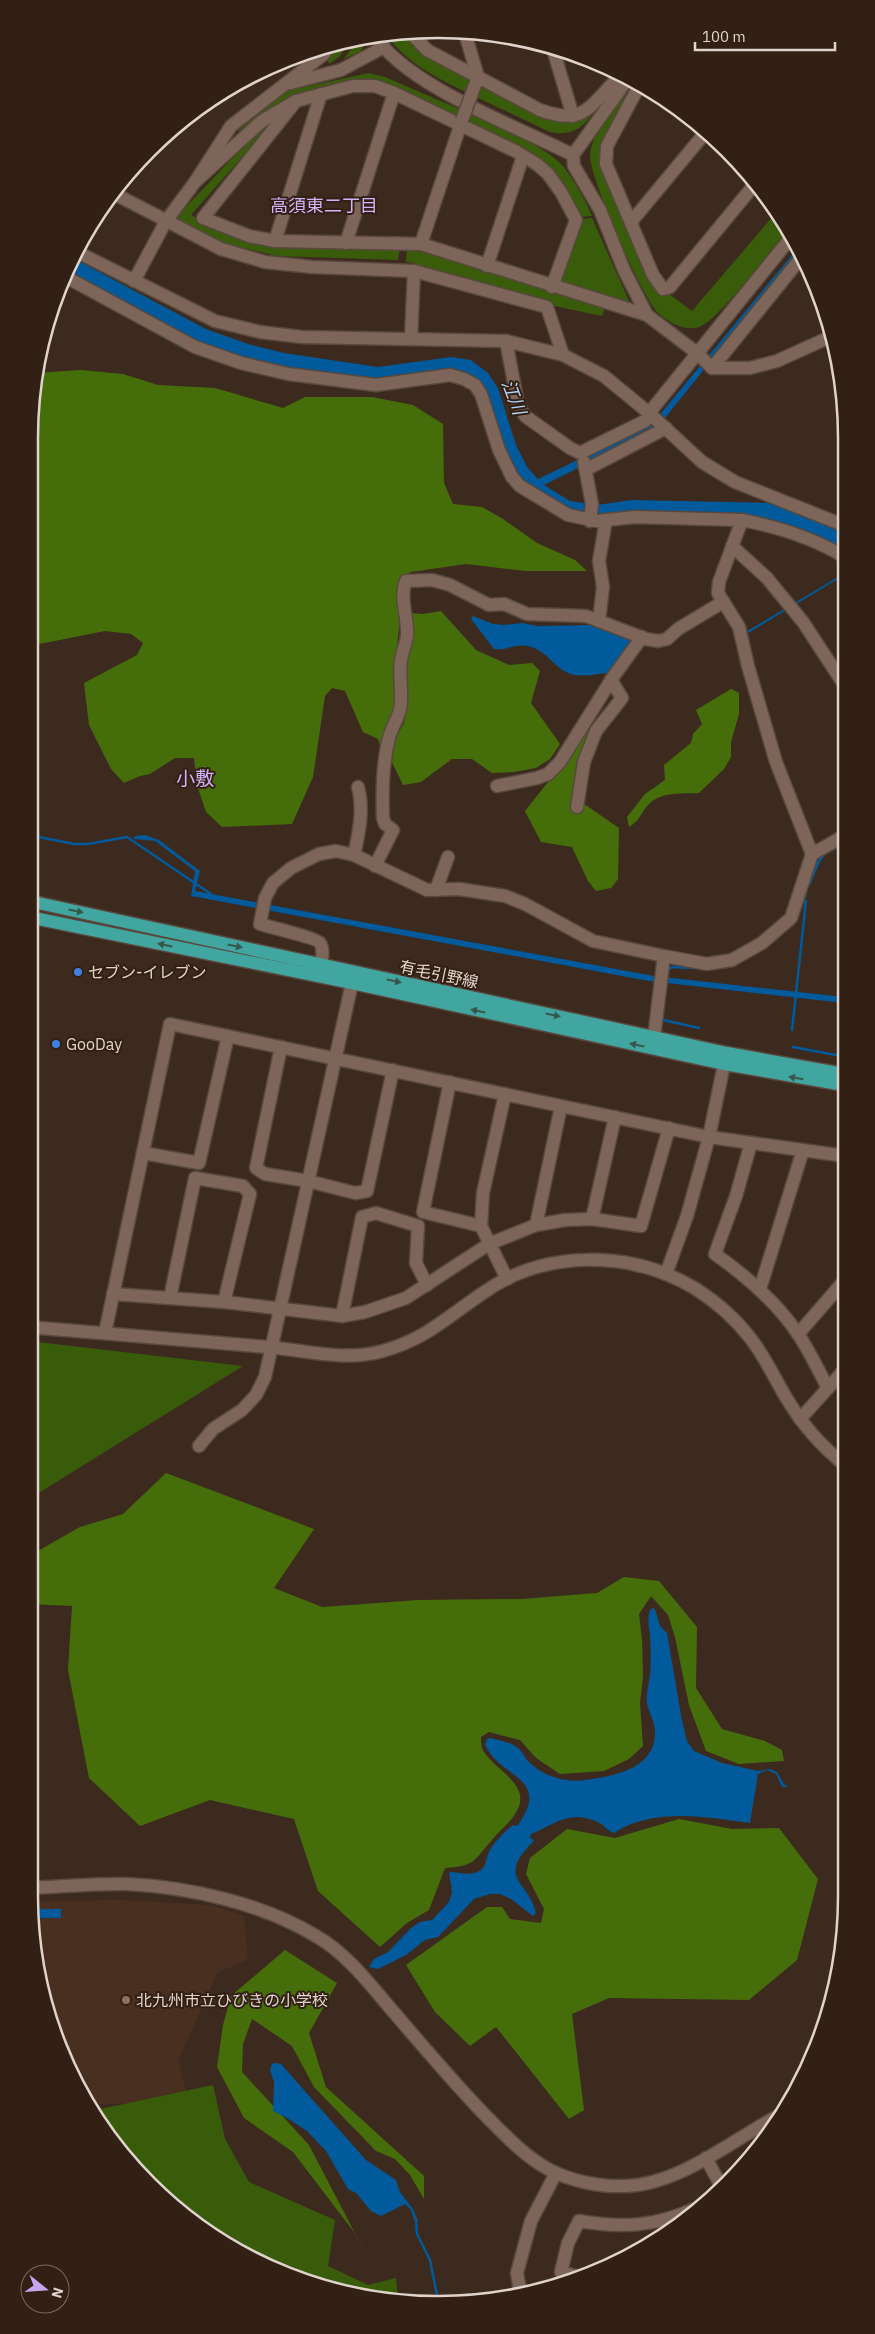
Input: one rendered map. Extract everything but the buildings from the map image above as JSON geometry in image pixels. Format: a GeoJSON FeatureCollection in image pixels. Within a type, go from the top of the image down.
{"type":"FeatureCollection","features":[{"type":"Feature","properties":{"kind":"main road","name":"有毛引野線"},"geometry":{"type":"LineString","coordinates":[[38,903],[320,971],[352,983],[726,1058],[838,1084]]}},
{"type":"Feature","properties":{"kind":"main road","name":"有毛引野線"},"geometry":{"type":"LineString","coordinates":[[38,919],[320,971],[654,1037],[726,1058],[838,1073]]}},
{"type":"Feature","properties":{"kind":"street"},"geometry":{"type":"LineString","coordinates":[[415,38],[427,50],[540,110],[559,117],[574,116],[585,112],[616,80]]}},
{"type":"Feature","properties":{"kind":"street"},"geometry":{"type":"LineString","coordinates":[[421,244],[478,77],[466,38]]}},
{"type":"Feature","properties":{"kind":"street"},"geometry":{"type":"LineString","coordinates":[[380,42],[419,77],[458,99],[573,155]]}},
{"type":"Feature","properties":{"kind":"street"},"geometry":{"type":"LineString","coordinates":[[286,84],[341,70],[384,47]]}},
{"type":"Feature","properties":{"kind":"street"},"geometry":{"type":"LineString","coordinates":[[134,281],[166,221],[195,182],[230,126],[324,54]]}},
{"type":"Feature","properties":{"kind":"street"},"geometry":{"type":"LineString","coordinates":[[555,55],[574,116]]}},
{"type":"Feature","properties":{"kind":"street"},"geometry":{"type":"LineString","coordinates":[[624,84],[573,155],[574,166],[600,210],[624,270],[647,314]]}},
{"type":"Feature","properties":{"kind":"street"},"geometry":{"type":"LineString","coordinates":[[195,182],[262,121],[296,101],[353,86],[374,86],[462,123],[523,156],[548,174],[561,192],[576,220],[552,287]]}},
{"type":"Feature","properties":{"kind":"street"},"geometry":{"type":"LineString","coordinates":[[637,90],[607,146],[606,164],[653,275],[662,289],[670,287],[751,189]]}},
{"type":"Feature","properties":{"kind":"street"},"geometry":{"type":"LineString","coordinates":[[346,243],[394,93]]}},
{"type":"Feature","properties":{"kind":"street"},"geometry":{"type":"LineString","coordinates":[[275,241],[321,94]]}},
{"type":"Feature","properties":{"kind":"street"},"geometry":{"type":"LineString","coordinates":[[296,101],[203,218],[249,236],[275,241],[421,244],[552,287],[647,314],[697,353],[712,368],[750,368],[777,362],[825,339]]}},
{"type":"Feature","properties":{"kind":"street"},"geometry":{"type":"LineString","coordinates":[[631,222],[701,137]]}},
{"type":"Feature","properties":{"kind":"street"},"geometry":{"type":"LineString","coordinates":[[487,266],[523,156]]}},
{"type":"Feature","properties":{"kind":"street"},"geometry":{"type":"LineString","coordinates":[[119,196],[222,249],[265,262],[312,268],[414,271],[547,307],[563,355]]}},
{"type":"Feature","properties":{"kind":"street"},"geometry":{"type":"LineString","coordinates":[[587,469],[657,419],[697,353],[787,243]]}},
{"type":"Feature","properties":{"kind":"street"},"geometry":{"type":"LineString","coordinates":[[82,255],[215,321],[260,332],[302,337],[506,341],[563,355],[604,376],[657,419],[702,462],[735,482],[838,523]]}},
{"type":"Feature","properties":{"kind":"street"},"geometry":{"type":"LineString","coordinates":[[712,368],[797,263]]}},
{"type":"Feature","properties":{"kind":"street"},"geometry":{"type":"LineString","coordinates":[[411,339],[414,271]]}},
{"type":"Feature","properties":{"kind":"street"},"geometry":{"type":"LineString","coordinates":[[70,279],[195,347],[241,363],[288,374],[376,385],[450,375],[464,379],[474,385],[482,394],[499,450],[512,477],[520,486],[568,515],[590,521],[636,517],[742,520],[785,530],[807,538],[838,554]]}},
{"type":"Feature","properties":{"kind":"street"},"geometry":{"type":"LineString","coordinates":[[506,341],[518,404],[525,416],[580,453],[587,469],[592,504],[590,521]]}},
{"type":"Feature","properties":{"kind":"street"},"geometry":{"type":"LineString","coordinates":[[580,453],[645,421],[657,419]]}},
{"type":"Feature","properties":{"kind":"street"},"geometry":{"type":"LineString","coordinates":[[599,621],[603,587],[598,561],[606,520]]}},
{"type":"Feature","properties":{"kind":"street"},"geometry":{"type":"LineString","coordinates":[[320,971],[321,947],[315,938],[286,933],[260,924],[265,898],[273,883],[291,868],[314,856],[336,851],[354,855],[427,890],[459,889],[490,892],[505,896],[525,904],[592,941],[707,964],[732,960],[762,943],[791,918],[812,854],[776,762],[748,666],[739,627],[718,593],[719,582],[742,520]]}},
{"type":"Feature","properties":{"kind":"street"},"geometry":{"type":"LineString","coordinates":[[732,546],[767,578],[804,622],[838,675]]}},
{"type":"Feature","properties":{"kind":"street"},"geometry":{"type":"LineString","coordinates":[[375,866],[393,830],[385,824],[383,818],[384,768],[389,736],[398,719],[401,702],[399,678],[401,658],[408,634],[404,612],[404,587],[406,581],[432,580],[450,585],[489,605],[504,604],[527,614],[586,616],[658,641],[667,639],[678,629],[723,602]]}},
{"type":"Feature","properties":{"kind":"street"},"geometry":{"type":"LineString","coordinates":[[497,786],[548,774],[560,762],[612,679],[642,637]]}},
{"type":"Feature","properties":{"kind":"street"},"geometry":{"type":"LineString","coordinates":[[612,679],[628,694],[630,705]]}},
{"type":"Feature","properties":{"kind":"street"},"geometry":{"type":"LineString","coordinates":[[577,807],[584,762],[596,731],[622,698],[612,679]]}},
{"type":"Feature","properties":{"kind":"street"},"geometry":{"type":"LineString","coordinates":[[354,855],[360,830],[361,797],[358,787]]}},
{"type":"Feature","properties":{"kind":"street"},"geometry":{"type":"LineString","coordinates":[[812,854],[838,839]]}},
{"type":"Feature","properties":{"kind":"street"},"geometry":{"type":"LineString","coordinates":[[436,890],[448,857]]}},
{"type":"Feature","properties":{"kind":"street"},"geometry":{"type":"LineString","coordinates":[[654,1037],[664,956]]}},
{"type":"Feature","properties":{"kind":"street"},"geometry":{"type":"LineString","coordinates":[[199,1446],[213,1429],[242,1410],[256,1395],[265,1377],[352,983]]}},
{"type":"Feature","properties":{"kind":"street"},"geometry":{"type":"LineString","coordinates":[[105,1333],[170,1024],[709,1137],[838,1155]]}},
{"type":"Feature","properties":{"kind":"street"},"geometry":{"type":"LineString","coordinates":[[143,1153],[199,1163],[228,1036]]}},
{"type":"Feature","properties":{"kind":"street"},"geometry":{"type":"LineString","coordinates":[[281,1047],[256,1168],[265,1174],[308,1181],[355,1193],[367,1191],[393,1070]]}},
{"type":"Feature","properties":{"kind":"street"},"geometry":{"type":"LineString","coordinates":[[666,1274],[687,1216],[709,1137],[726,1058]]}},
{"type":"Feature","properties":{"kind":"street"},"geometry":{"type":"LineString","coordinates":[[450,1082],[423,1212],[481,1226]]}},
{"type":"Feature","properties":{"kind":"street"},"geometry":{"type":"LineString","coordinates":[[505,1094],[483,1193],[481,1226],[507,1279]]}},
{"type":"Feature","properties":{"kind":"street"},"geometry":{"type":"LineString","coordinates":[[536,1225],[561,1106]]}},
{"type":"Feature","properties":{"kind":"street"},"geometry":{"type":"LineString","coordinates":[[592,1219],[615,1117]]}},
{"type":"Feature","properties":{"kind":"street"},"geometry":{"type":"LineString","coordinates":[[113,1294],[224,1302],[342,1316],[387,1306],[406,1298],[489,1244],[536,1225],[565,1220],[592,1219],[641,1226],[670,1128]]}},
{"type":"Feature","properties":{"kind":"street"},"geometry":{"type":"LineString","coordinates":[[750,1142],[736,1196],[715,1254],[760,1289],[798,1334],[828,1388]]}},
{"type":"Feature","properties":{"kind":"street"},"geometry":{"type":"LineString","coordinates":[[760,1289],[803,1150]]}},
{"type":"Feature","properties":{"kind":"street"},"geometry":{"type":"LineString","coordinates":[[170,1298],[196,1178],[243,1186],[250,1194],[224,1302]]}},
{"type":"Feature","properties":{"kind":"street"},"geometry":{"type":"LineString","coordinates":[[342,1316],[362,1216],[376,1213],[418,1226],[416,1263],[427,1285]]}},
{"type":"Feature","properties":{"kind":"street"},"geometry":{"type":"LineString","coordinates":[[38,1328],[272,1347],[325,1355],[357,1356],[404,1345],[429,1333],[484,1292],[507,1279],[540,1266],[570,1260],[606,1260],[666,1274],[696,1289],[728,1313],[751,1338],[800,1419],[831,1455],[838,1460]]}},
{"type":"Feature","properties":{"kind":"street"},"geometry":{"type":"LineString","coordinates":[[798,1334],[838,1288]]}},
{"type":"Feature","properties":{"kind":"street"},"geometry":{"type":"LineString","coordinates":[[800,1419],[838,1377]]}},
{"type":"Feature","properties":{"kind":"street"},"geometry":{"type":"LineString","coordinates":[[38,1888],[123,1884],[153,1886],[203,1895],[253,1908],[284,1920],[321,1939],[339,1953],[370,1983],[439,2066],[503,2133],[533,2159],[556,2173],[577,2180],[625,2186],[652,2182],[706,2158],[768,2122]]}},
{"type":"Feature","properties":{"kind":"street"},"geometry":{"type":"LineString","coordinates":[[706,2158],[718,2181]]}},
{"type":"Feature","properties":{"kind":"street"},"geometry":{"type":"LineString","coordinates":[[520,2288],[517,2273],[531,2221],[556,2173]]}},
{"type":"Feature","properties":{"kind":"street"},"geometry":{"type":"LineString","coordinates":[[561,2277],[568,2243],[579,2221],[609,2226],[631,2226],[655,2222],[684,2212]]}},
{"type":"Feature","properties":{"kind":"shaded area","name":"北九州市立ひびきの小学校"},"geometry":{"type":"Polygon","coordinates":[[[118,1900],[211,1905],[244,1916],[248,1960],[218,1972],[178,2061],[188,2098],[177,2103],[96,2104],[68,2050],[51,2000],[41,1949],[38,1902],[118,1900]]]}},
{"type":"Feature","properties":{"kind":"green space"},"geometry":{"type":"Polygon","coordinates":[[[409,38],[424,52],[469,79],[466,92],[421,68],[391,40],[409,38]]]}},
{"type":"Feature","properties":{"kind":"green space"},"geometry":{"type":"Polygon","coordinates":[[[365,44],[360,52],[343,59],[352,47],[365,44]]]}},
{"type":"Feature","properties":{"kind":"green space"},"geometry":{"type":"Polygon","coordinates":[[[345,48],[339,57],[329,64],[327,56],[329,52],[345,48]]]}},
{"type":"Feature","properties":{"kind":"green space"},"geometry":{"type":"Polygon","coordinates":[[[369,73],[385,77],[459,109],[458,116],[422,101],[353,81],[241,133],[238,131],[265,106],[286,91],[369,73]]]}},
{"type":"Feature","properties":{"kind":"green space"},"geometry":{"type":"Polygon","coordinates":[[[480,84],[540,115],[598,107],[588,120],[578,128],[566,133],[550,132],[474,96],[480,84]]]}},
{"type":"Feature","properties":{"kind":"green space"},"geometry":{"type":"Polygon","coordinates":[[[632,88],[602,146],[662,295],[669,294],[692,311],[772,218],[783,236],[731,299],[708,322],[699,327],[683,327],[672,323],[658,313],[640,284],[606,209],[590,154],[592,144],[600,127],[612,110],[632,88]]]}},
{"type":"Feature","properties":{"kind":"green space"},"geometry":{"type":"Polygon","coordinates":[[[468,113],[518,136],[555,158],[571,177],[583,196],[592,216],[581,217],[560,181],[467,124],[468,113]]]}},
{"type":"Feature","properties":{"kind":"green space"},"geometry":{"type":"Polygon","coordinates":[[[269,120],[272,123],[191,215],[216,228],[400,247],[398,260],[277,256],[230,245],[178,222],[177,216],[269,120]]]}},
{"type":"Feature","properties":{"kind":"green space"},"geometry":{"type":"Polygon","coordinates":[[[592,218],[629,301],[626,306],[560,283],[582,219],[592,218]]]}},
{"type":"Feature","properties":{"kind":"green space"},"geometry":{"type":"Polygon","coordinates":[[[407,248],[421,249],[605,308],[602,316],[550,305],[417,267],[416,263],[406,262],[407,248]]]}},
{"type":"Feature","properties":{"kind":"green space"},"geometry":{"type":"Polygon","coordinates":[[[81,370],[123,374],[158,385],[215,388],[283,408],[305,397],[372,397],[413,405],[443,424],[444,483],[453,504],[482,507],[537,543],[575,560],[587,571],[526,571],[466,564],[411,572],[398,583],[400,618],[394,678],[396,703],[382,752],[378,739],[363,732],[345,691],[332,688],[325,696],[313,777],[292,824],[222,827],[206,812],[197,785],[194,758],[175,758],[150,774],[124,783],[111,769],[89,725],[84,683],[137,655],[143,643],[131,634],[105,631],[38,644],[38,411],[43,373],[81,370]]]}},
{"type":"Feature","properties":{"kind":"green space"},"geometry":{"type":"Polygon","coordinates":[[[441,611],[476,650],[509,665],[532,663],[540,671],[531,703],[560,744],[550,759],[536,768],[492,773],[472,759],[452,759],[421,782],[403,785],[389,756],[393,742],[404,723],[408,701],[404,680],[413,632],[409,613],[423,614],[441,611]]]}},
{"type":"Feature","properties":{"kind":"green space"},"geometry":{"type":"Polygon","coordinates":[[[731,689],[739,693],[739,714],[731,742],[731,757],[724,769],[699,793],[666,795],[654,800],[646,807],[636,822],[629,827],[627,817],[645,794],[665,780],[664,765],[691,743],[693,734],[702,724],[696,710],[731,689]]]}},
{"type":"Feature","properties":{"kind":"green space"},"geometry":{"type":"Polygon","coordinates":[[[589,725],[593,727],[574,797],[619,828],[618,879],[611,888],[596,891],[588,881],[572,847],[541,842],[525,811],[572,752],[589,725]]]}},
{"type":"Feature","properties":{"kind":"green space"},"geometry":{"type":"Polygon","coordinates":[[[38,1342],[243,1366],[38,1493],[38,1342]]]}},
{"type":"Feature","properties":{"kind":"green space"},"geometry":{"type":"Polygon","coordinates":[[[166,1473],[314,1529],[274,1588],[322,1607],[418,1600],[522,1599],[597,1593],[624,1577],[659,1581],[697,1627],[696,1688],[722,1729],[765,1741],[782,1750],[784,1761],[739,1764],[706,1751],[689,1705],[675,1637],[668,1615],[651,1596],[639,1614],[642,1640],[643,1676],[640,1703],[643,1746],[629,1759],[604,1771],[560,1774],[536,1758],[520,1740],[489,1732],[481,1737],[484,1752],[517,1787],[520,1795],[520,1804],[510,1821],[477,1858],[463,1866],[445,1868],[429,1910],[407,1923],[380,1947],[318,1891],[294,1819],[210,1800],[140,1826],[89,1778],[68,1670],[72,1606],[38,1604],[38,1551],[80,1527],[123,1514],[166,1473]]]}},
{"type":"Feature","properties":{"kind":"green space"},"geometry":{"type":"Polygon","coordinates":[[[679,1819],[732,1829],[779,1828],[818,1879],[797,1960],[749,2000],[609,1998],[572,2014],[584,2110],[569,2119],[496,2027],[470,2046],[435,2012],[406,1965],[487,1907],[502,1907],[510,1919],[541,1923],[544,1909],[526,1874],[530,1858],[567,1829],[615,1838],[679,1819]]]}},
{"type":"Feature","properties":{"kind":"green space"},"geometry":{"type":"Polygon","coordinates":[[[285,1950],[337,1983],[309,2033],[326,2087],[424,2176],[424,2199],[410,2175],[395,2159],[376,2151],[314,2087],[292,2046],[252,2019],[243,2044],[242,2072],[309,2145],[373,2268],[354,2232],[293,2152],[244,2118],[217,2067],[223,2025],[231,1996],[285,1950]]]}},
{"type":"Feature","properties":{"kind":"green space"},"geometry":{"type":"Polygon","coordinates":[[[213,2085],[225,2139],[249,2182],[335,2220],[328,2266],[368,2285],[396,2278],[397,2294],[359,2289],[309,2275],[284,2266],[237,2243],[194,2214],[155,2179],[120,2140],[99,2109],[213,2085]]]}},
{"type":"Feature","properties":{"kind":"water"},"geometry":{"type":"Polygon","coordinates":[[[792,254],[794,258],[656,429],[544,485],[570,501],[597,505],[632,500],[773,503],[838,531],[838,547],[783,524],[579,516],[521,483],[465,375],[391,382],[283,368],[248,360],[188,338],[73,274],[79,261],[206,329],[248,344],[284,353],[378,367],[451,357],[471,360],[488,373],[498,388],[516,445],[527,467],[538,479],[652,424],[792,254]]]}},
{"type":"Feature","properties":{"kind":"water"},"geometry":{"type":"Polygon","coordinates":[[[838,577],[838,579],[745,635],[744,633],[838,577]]]}},
{"type":"Feature","properties":{"kind":"water"},"geometry":{"type":"Polygon","coordinates":[[[473,616],[493,624],[503,625],[522,623],[538,626],[591,625],[632,639],[611,673],[576,675],[558,667],[543,653],[531,647],[521,645],[494,649],[471,619],[473,616]]]}},
{"type":"Feature","properties":{"kind":"water"},"geometry":{"type":"Polygon","coordinates":[[[145,835],[159,840],[200,871],[195,891],[654,976],[838,996],[838,1002],[649,981],[191,896],[195,871],[155,841],[134,839],[135,836],[145,835]]]}},
{"type":"Feature","properties":{"kind":"water"},"geometry":{"type":"Polygon","coordinates":[[[652,1608],[655,1609],[660,1626],[667,1633],[682,1721],[687,1741],[694,1751],[722,1763],[758,1771],[770,1769],[777,1772],[788,1787],[782,1787],[776,1774],[767,1770],[758,1774],[750,1823],[716,1818],[663,1817],[629,1825],[614,1833],[598,1822],[588,1818],[571,1817],[556,1822],[531,1834],[530,1837],[534,1841],[523,1854],[515,1872],[532,1902],[536,1913],[533,1916],[511,1899],[500,1894],[490,1894],[474,1899],[438,1937],[425,1940],[406,1955],[378,1969],[369,1967],[374,1959],[388,1952],[411,1928],[420,1922],[432,1920],[449,1902],[452,1892],[449,1872],[471,1874],[481,1870],[493,1845],[510,1827],[513,1825],[517,1826],[527,1810],[529,1797],[527,1787],[492,1755],[485,1744],[487,1739],[490,1738],[512,1744],[519,1749],[533,1766],[546,1774],[578,1781],[620,1773],[640,1763],[647,1756],[653,1747],[655,1735],[647,1699],[651,1661],[648,1618],[652,1608]]]}},
{"type":"Feature","properties":{"kind":"water"},"geometry":{"type":"Polygon","coordinates":[[[38,1909],[61,1909],[61,1918],[38,1918],[38,1909]]]}},
{"type":"Feature","properties":{"kind":"water"},"geometry":{"type":"Polygon","coordinates":[[[272,2064],[281,2064],[366,2160],[396,2180],[400,2192],[413,2209],[418,2221],[415,2222],[411,2210],[405,2204],[381,2216],[371,2211],[356,2193],[348,2189],[326,2151],[307,2131],[273,2111],[274,2082],[270,2070],[272,2064]]]}},
{"type":"Feature","properties":{"kind":"waterway"},"geometry":{"type":"LineString","coordinates":[[38,837],[74,844],[88,844],[127,837],[211,894]]}},
{"type":"Feature","properties":{"kind":"waterway"},"geometry":{"type":"LineString","coordinates":[[832,850],[838,847]]}},
{"type":"Feature","properties":{"kind":"waterway"},"geometry":{"type":"LineString","coordinates":[[809,885],[819,861],[825,853]]}},
{"type":"Feature","properties":{"kind":"waterway"},"geometry":{"type":"LineString","coordinates":[[800,911],[806,894]]}},
{"type":"Feature","properties":{"kind":"waterway"},"geometry":{"type":"LineString","coordinates":[[792,1030],[806,901]]}},
{"type":"Feature","properties":{"kind":"waterway"},"geometry":{"type":"LineString","coordinates":[[667,980],[669,969],[673,967],[695,968]]}},
{"type":"Feature","properties":{"kind":"waterway"},"geometry":{"type":"LineString","coordinates":[[663,1015],[663,1020],[699,1028]]}},
{"type":"Feature","properties":{"kind":"waterway"},"geometry":{"type":"LineString","coordinates":[[793,1047],[838,1055]]}},
{"type":"Feature","properties":{"kind":"waterway"},"geometry":{"type":"LineString","coordinates":[[416,2220],[417,2234],[430,2260],[437,2296]]}},
{"type":"Feature","properties":{"kind":"place","name":"セブン-イレブン"},"geometry":{"type":"Point","coordinates":[78,972]}},
{"type":"Feature","properties":{"kind":"place","name":"GooDay"},"geometry":{"type":"Point","coordinates":[56,1044]}},
{"type":"Feature","properties":{"kind":"place","name":"北九州市立ひびきの小学校"},"geometry":{"type":"Point","coordinates":[126,2000]}},
{"type":"Feature","properties":{"kind":"district","name":"高須東二丁目"},"geometry":{"type":"Point","coordinates":[324,205]}},
{"type":"Feature","properties":{"kind":"district","name":"小敷"},"geometry":{"type":"Point","coordinates":[195,778]}},
{"type":"Feature","properties":{"kind":"water label","name":"江川"},"geometry":{"type":"Point","coordinates":[514,397]}}]}
